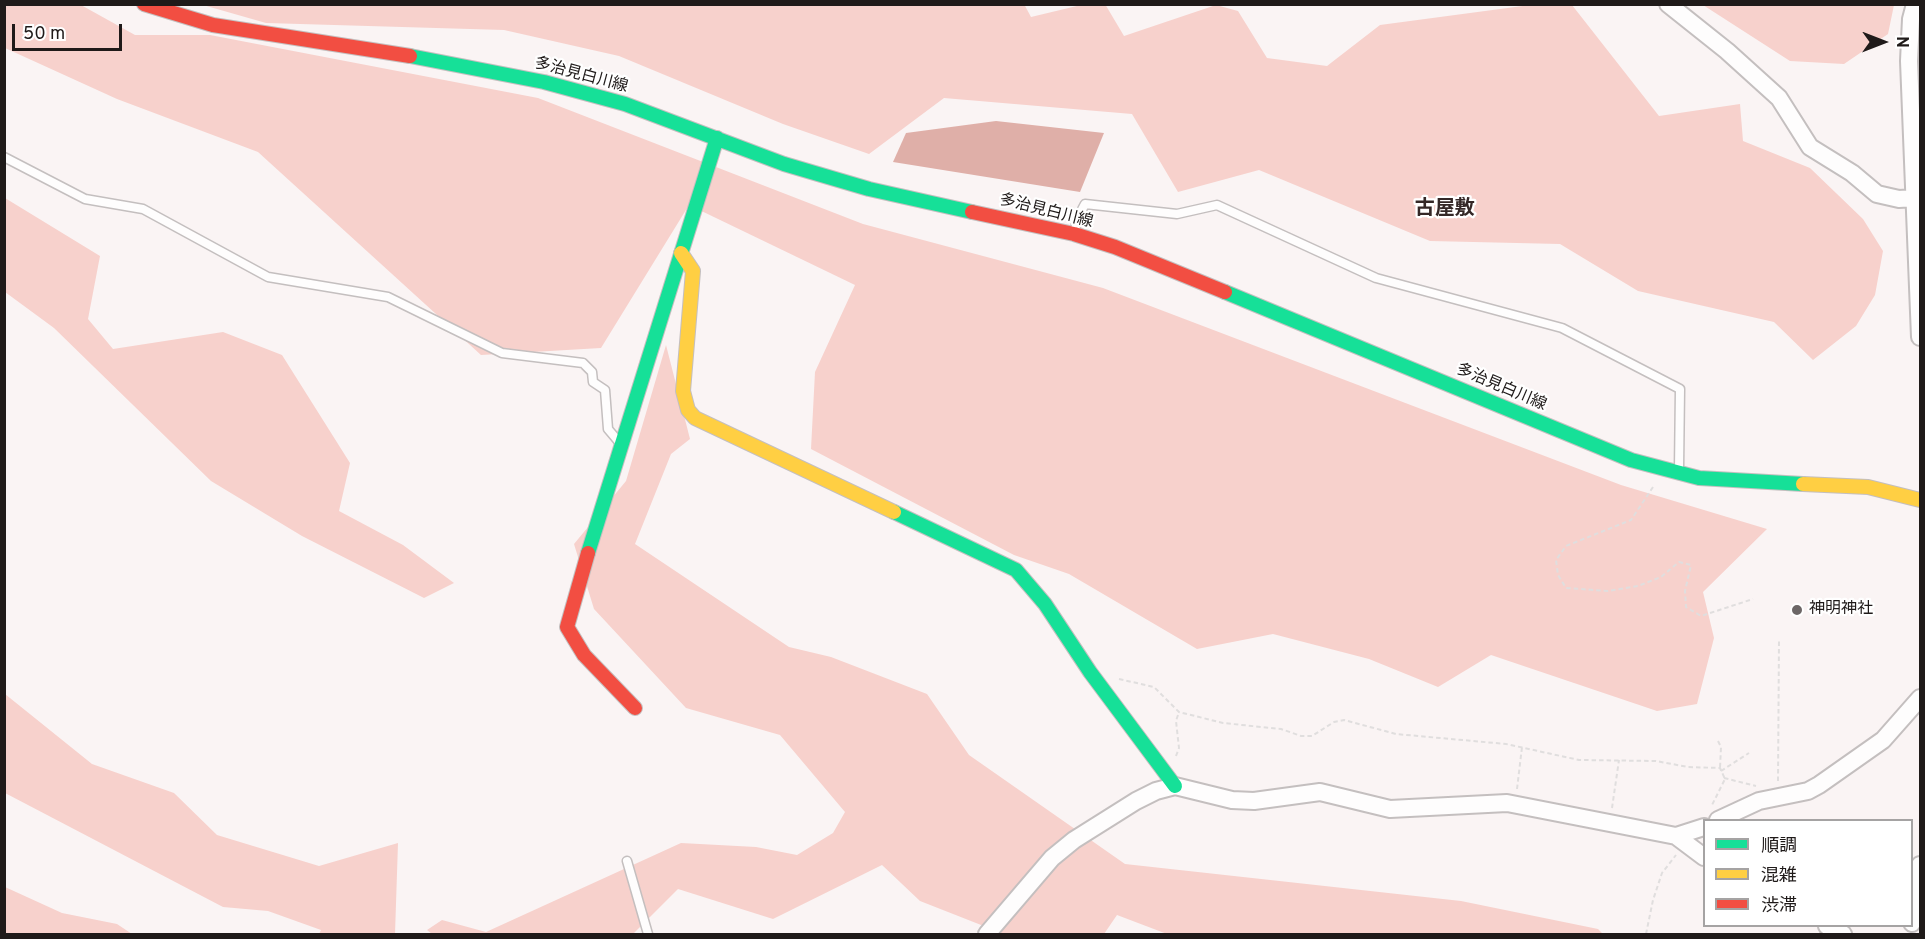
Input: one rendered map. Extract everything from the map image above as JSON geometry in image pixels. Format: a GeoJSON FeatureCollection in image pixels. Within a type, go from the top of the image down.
{"type":"FeatureCollection","features":[{"type":"Feature","properties":{"kind":"main road","name":"多治見白川線"},"geometry":{"type":"LineString","coordinates":[[144,4],[213,25],[405,55],[544,82],[625,104],[784,164],[869,189],[1074,234],[1115,247],[1631,460],[1699,478],[1758,483],[1868,487],[1920,500]]}},
{"type":"Feature","properties":{"kind":"main road"},"geometry":{"type":"LineString","coordinates":[[635,708],[584,655],[567,627],[572,602],[717,138]]}},
{"type":"Feature","properties":{"kind":"main road"},"geometry":{"type":"LineString","coordinates":[[681,253],[693,271],[683,391],[688,410],[695,418],[1016,570],[1045,604],[1090,672],[1171,780]]}},
{"type":"Feature","properties":{"kind":"street"},"geometry":{"type":"LineString","coordinates":[[1668,4],[1728,51],[1779,98],[1810,147],[1852,173],[1877,194],[1886,198],[1917,197]]}},
{"type":"Feature","properties":{"kind":"street"},"geometry":{"type":"LineString","coordinates":[[1917,5],[1911,19],[1909,61],[1917,197],[1920,337]]}},
{"type":"Feature","properties":{"kind":"street"},"geometry":{"type":"LineString","coordinates":[[1721,819],[1758,801],[1778,795],[1808,791],[1819,785],[1883,740],[1920,698]]}},
{"type":"Feature","properties":{"kind":"street"},"geometry":{"type":"LineString","coordinates":[[987,934],[1059,852],[1171,780],[1232,800],[1254,801],[1320,792],[1390,809],[1516,805],[1610,822],[1680,840],[1703,856]]}},
{"type":"Feature","properties":{"kind":"street"},"geometry":{"type":"LineString","coordinates":[[1680,840],[1703,828]]}},
{"type":"Feature","properties":{"kind":"street"},"geometry":{"type":"LineString","coordinates":[[1913,911],[1920,865]]}},
{"type":"Feature","properties":{"kind":"street"},"geometry":{"type":"LineString","coordinates":[[1829,927],[1843,934]]}},
{"type":"Feature","properties":{"kind":"lane"},"geometry":{"type":"LineString","coordinates":[[4,158],[85,199],[143,209],[268,278],[388,297],[502,354],[584,363],[592,372],[593,382],[605,390],[608,429],[621,444]]}},
{"type":"Feature","properties":{"kind":"lane"},"geometry":{"type":"LineString","coordinates":[[1074,234],[1077,219],[1085,204],[1177,214],[1217,205],[1376,278],[1562,328],[1680,389],[1679,472]]}},
{"type":"Feature","properties":{"kind":"lane"},"geometry":{"type":"LineString","coordinates":[[627,861],[648,934]]}},
{"type":"Feature","properties":{"kind":"path"},"geometry":{"type":"LineString","coordinates":[[1664,469],[1631,520],[1566,546],[1556,560],[1558,575],[1566,588],[1608,591],[1638,586],[1661,577],[1679,562],[1691,566],[1684,591],[1686,607],[1701,616],[1753,599]]}},
{"type":"Feature","properties":{"kind":"path"},"geometry":{"type":"LineString","coordinates":[[1778,795],[1779,639]]}},
{"type":"Feature","properties":{"kind":"path"},"geometry":{"type":"LineString","coordinates":[[1090,672],[1154,687],[1179,712],[1213,720],[1281,729],[1312,736],[1334,722],[1344,720],[1396,734],[1522,747],[1579,760],[1656,761],[1720,770],[1749,753]]}},
{"type":"Feature","properties":{"kind":"path"},"geometry":{"type":"LineString","coordinates":[[1171,780],[1179,748],[1176,721],[1179,712]]}},
{"type":"Feature","properties":{"kind":"path"},"geometry":{"type":"LineString","coordinates":[[1711,819],[1724,778],[1720,770],[1721,747],[1718,741]]}},
{"type":"Feature","properties":{"kind":"path"},"geometry":{"type":"LineString","coordinates":[[1516,805],[1522,747]]}},
{"type":"Feature","properties":{"kind":"path"},"geometry":{"type":"LineString","coordinates":[[1610,822],[1619,760]]}},
{"type":"Feature","properties":{"kind":"path"},"geometry":{"type":"LineString","coordinates":[[1724,778],[1770,790],[1778,795]]}},
{"type":"Feature","properties":{"kind":"path"},"geometry":{"type":"LineString","coordinates":[[1646,934],[1653,900],[1662,873],[1680,840]]}},
{"type":"Feature","properties":{"kind":"shaded area"},"geometry":{"type":"Polygon","coordinates":[[[1024,4],[1031,17],[1081,5],[1105,4],[1124,36],[1216,5],[1238,11],[1267,58],[1327,66],[1380,25],[1530,5],[1572,5],[1659,116],[1740,104],[1743,141],[1810,168],[1863,219],[1883,251],[1875,295],[1856,326],[1813,360],[1774,322],[1638,291],[1560,244],[1430,241],[1259,170],[1178,192],[1132,114],[944,98],[869,154],[783,124],[619,56],[504,30],[266,23],[203,5],[1024,4]]]}},
{"type":"Feature","properties":{"kind":"shaded area"},"geometry":{"type":"Polygon","coordinates":[[[5,5],[81,5],[135,35],[210,35],[538,98],[863,224],[1103,288],[1621,485],[1767,529],[1703,592],[1714,638],[1697,704],[1657,711],[1491,655],[1438,687],[1369,659],[1273,634],[1197,649],[1069,574],[1014,555],[811,449],[815,372],[855,285],[689,205],[601,348],[481,355],[258,152],[117,99],[5,48],[5,5]]]}},
{"type":"Feature","properties":{"kind":"shaded area"},"geometry":{"type":"Polygon","coordinates":[[[1703,5],[1894,5],[1888,34],[1844,64],[1790,61],[1703,5]]]}},
{"type":"Feature","properties":{"kind":"shaded area"},"geometry":{"type":"Polygon","coordinates":[[[996,121],[1104,133],[1080,192],[893,162],[906,133],[996,121]]]}},
{"type":"Feature","properties":{"kind":"shaded area"},"geometry":{"type":"Polygon","coordinates":[[[5,198],[100,256],[88,319],[113,349],[223,332],[282,355],[350,463],[339,511],[403,545],[454,583],[424,598],[302,536],[211,481],[54,328],[5,292],[5,198]]]}},
{"type":"Feature","properties":{"kind":"shaded area"},"geometry":{"type":"Polygon","coordinates":[[[666,345],[690,439],[671,454],[635,544],[789,647],[831,657],[927,694],[969,755],[1125,864],[1461,901],[1598,929],[1603,934],[1167,934],[1117,915],[1104,934],[1004,934],[920,901],[882,865],[773,919],[678,889],[633,934],[432,934],[427,930],[442,920],[486,932],[681,843],[756,847],[797,855],[833,833],[845,812],[780,735],[686,708],[594,609],[574,544],[626,481],[666,345]]]}},
{"type":"Feature","properties":{"kind":"shaded area"},"geometry":{"type":"Polygon","coordinates":[[[5,694],[92,764],[174,793],[217,835],[319,866],[398,843],[395,934],[319,934],[321,930],[268,911],[223,907],[5,793],[5,694]]]}},
{"type":"Feature","properties":{"kind":"shaded area"},"geometry":{"type":"Polygon","coordinates":[[[5,887],[62,913],[117,924],[132,934],[5,934],[5,887]]]}},
{"type":"Feature","properties":{"kind":"traffic: fast"},"geometry":{"type":"LineString","coordinates":[[410,56],[544,82],[625,104],[784,164],[869,189],[972,212]]}},
{"type":"Feature","properties":{"kind":"traffic: fast"},"geometry":{"type":"LineString","coordinates":[[588,553],[717,138]]}},
{"type":"Feature","properties":{"kind":"traffic: fast"},"geometry":{"type":"LineString","coordinates":[[1225,292],[1631,460],[1699,478],[1803,484]]}},
{"type":"Feature","properties":{"kind":"traffic: fast"},"geometry":{"type":"LineString","coordinates":[[894,512],[1016,570],[1045,604],[1090,672],[1175,786]]}},
{"type":"Feature","properties":{"kind":"traffic: slow"},"geometry":{"type":"LineString","coordinates":[[681,253],[693,271],[683,391],[688,410],[695,418],[894,512]]}},
{"type":"Feature","properties":{"kind":"traffic: slow"},"geometry":{"type":"LineString","coordinates":[[1803,484],[1868,487],[1920,500]]}},
{"type":"Feature","properties":{"kind":"traffic: jam"},"geometry":{"type":"LineString","coordinates":[[144,4],[213,25],[410,56]]}},
{"type":"Feature","properties":{"kind":"traffic: jam"},"geometry":{"type":"LineString","coordinates":[[972,212],[1074,234],[1115,247],[1225,292]]}},
{"type":"Feature","properties":{"kind":"traffic: jam"},"geometry":{"type":"LineString","coordinates":[[588,553],[567,627],[584,655],[635,708]]}},
{"type":"Feature","properties":{"kind":"place","name":"神明神社"},"geometry":{"type":"Point","coordinates":[1797,610]}},
{"type":"Feature","properties":{"kind":"district","name":"古屋敷"},"geometry":{"type":"Point","coordinates":[1445,210]}}]}
